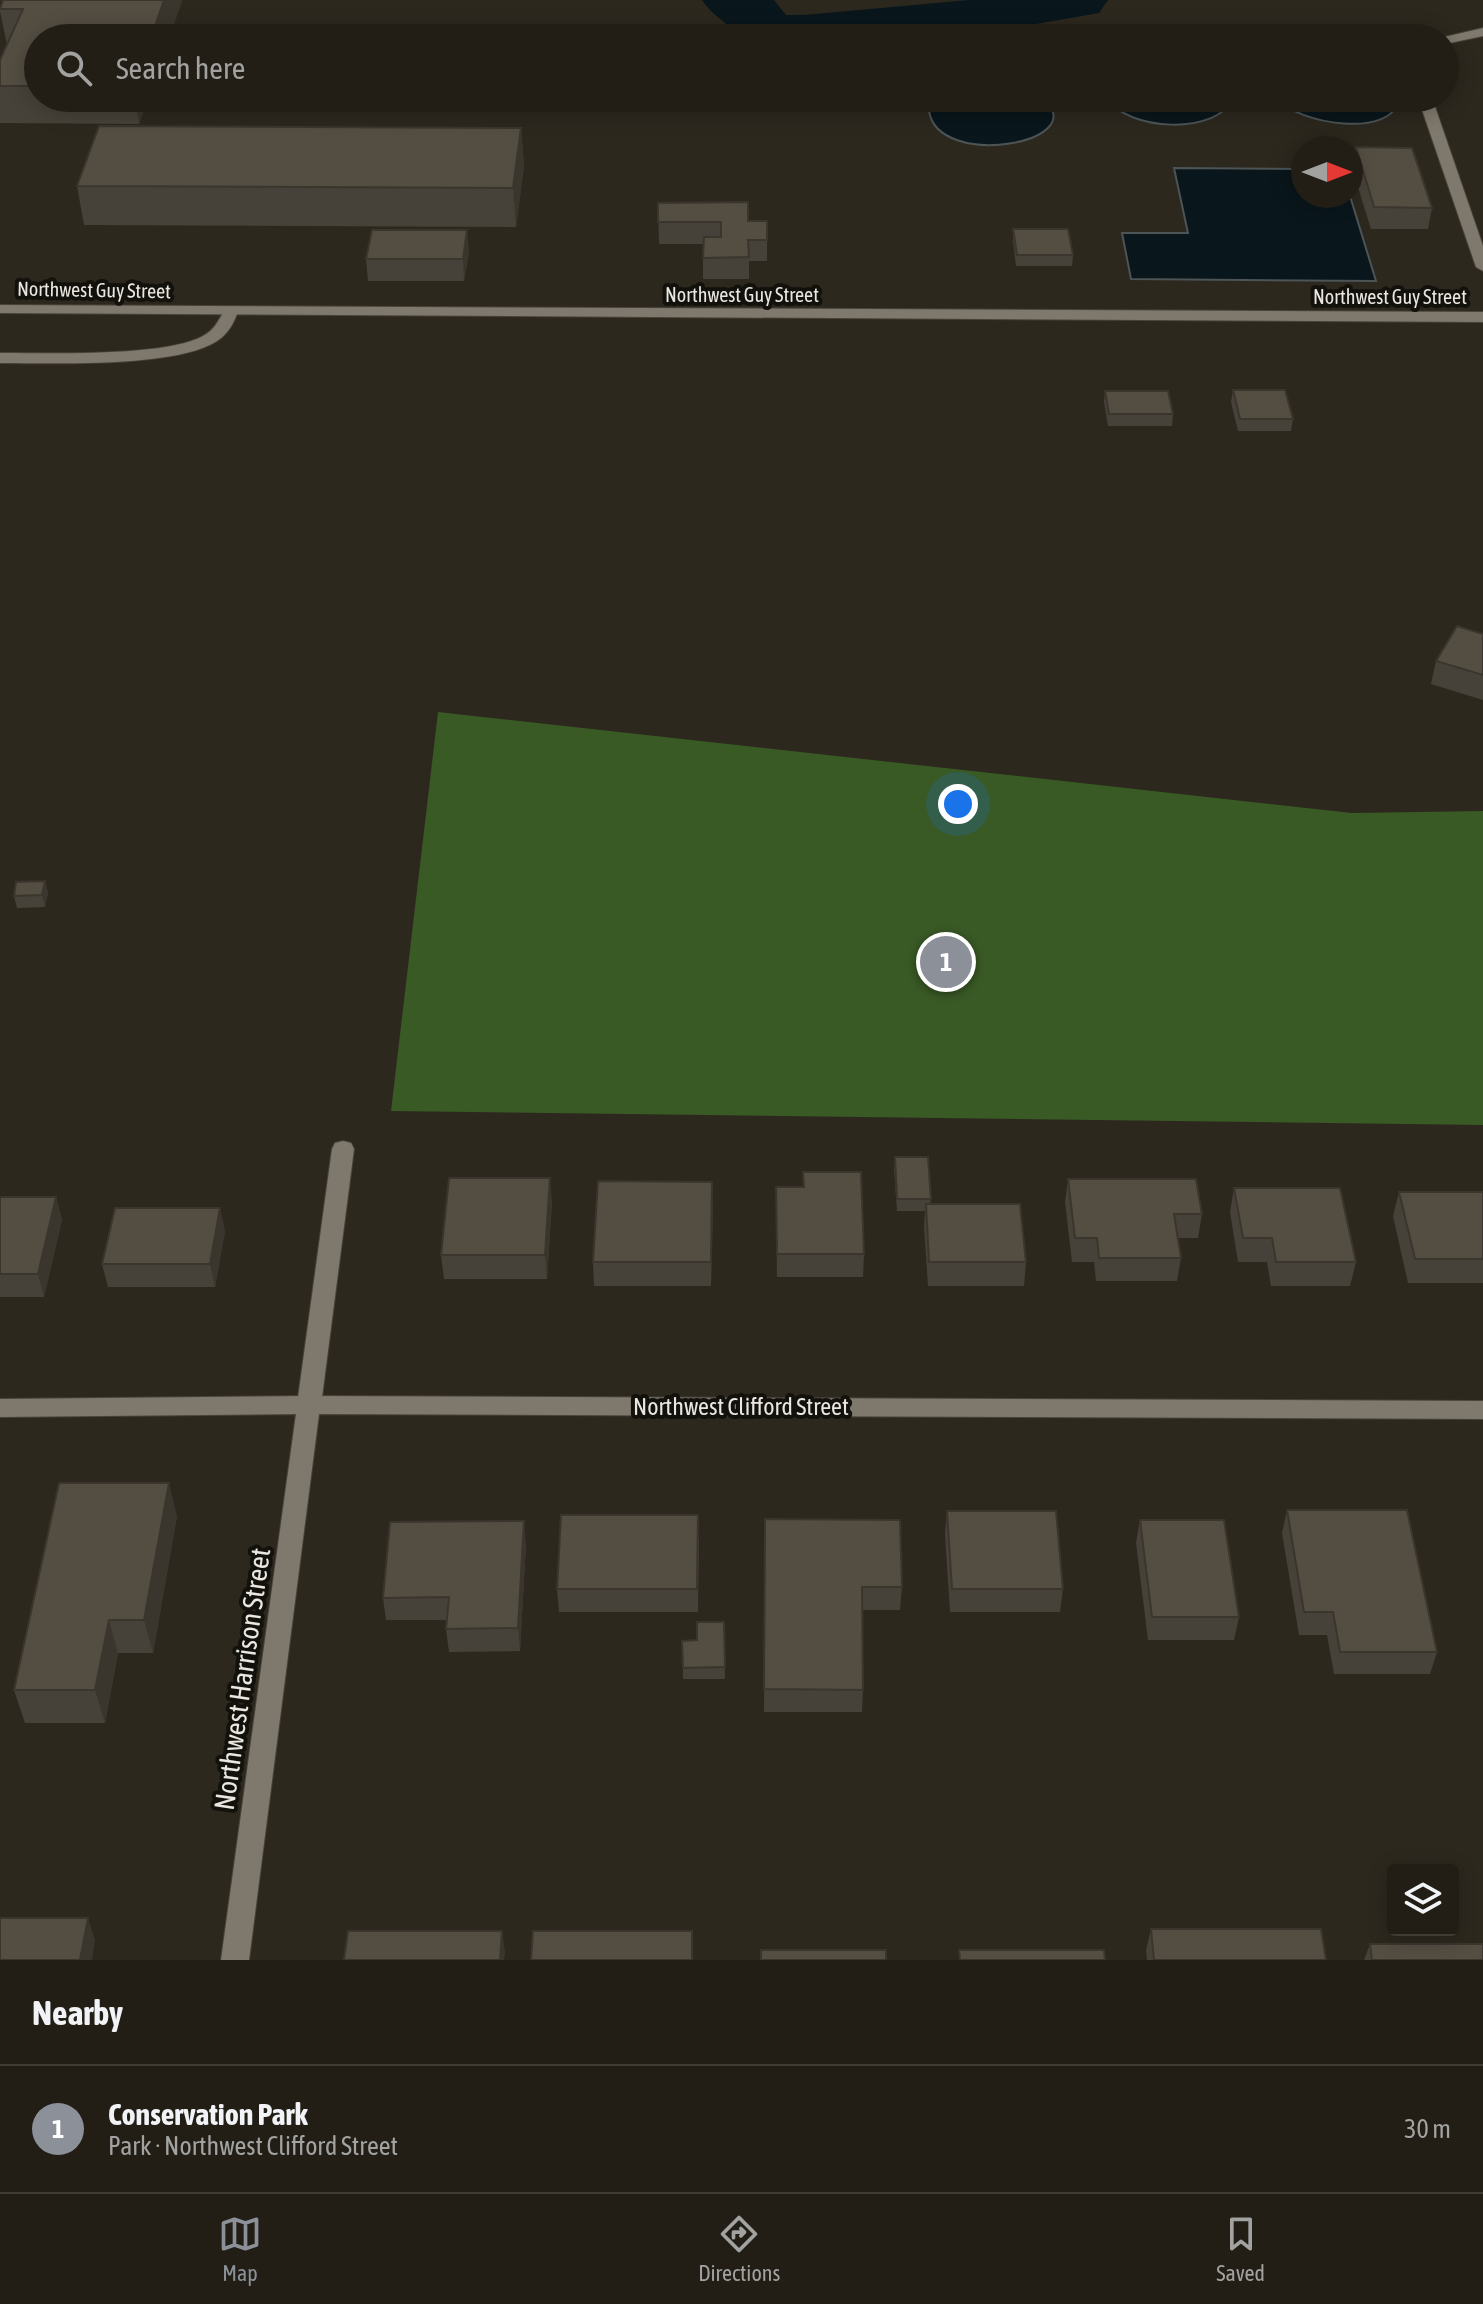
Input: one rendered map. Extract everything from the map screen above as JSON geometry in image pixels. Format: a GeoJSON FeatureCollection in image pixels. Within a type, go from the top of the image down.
{"type":"FeatureCollection","features":[{"type":"Feature","properties":{"kind":"street"},"geometry":{"type":"LineString","coordinates":[[1459,37],[1483,32]]}},
{"type":"Feature","properties":{"kind":"street"},"geometry":{"type":"LineString","coordinates":[[1430,112],[1483,267]]}},
{"type":"Feature","properties":{"kind":"street","name":"Northwest Guy Street"},"geometry":{"type":"LineString","coordinates":[[0,309],[1483,317]]}},
{"type":"Feature","properties":{"kind":"street"},"geometry":{"type":"LineString","coordinates":[[0,358],[147,352],[202,344],[224,329],[231,311]]}},
{"type":"Feature","properties":{"kind":"street","name":"Northwest Harrison Street"},"geometry":{"type":"LineString","coordinates":[[235,1960],[343,1149]]}},
{"type":"Feature","properties":{"kind":"street","name":"Northwest Clifford Street"},"geometry":{"type":"LineString","coordinates":[[0,1408],[309,1405],[1483,1410]]}},
{"type":"Feature","properties":{"kind":"green space"},"geometry":{"type":"Polygon","coordinates":[[[438,712],[1352,813],[1483,811],[1483,1125],[391,1111],[438,712]]]}},
{"type":"Feature","properties":{"kind":"shaded area"},"geometry":{"type":"Polygon","coordinates":[[[930,112],[1053,114],[1049,127],[1033,137],[1010,144],[983,145],[958,140],[939,129],[930,112]]]}},
{"type":"Feature","properties":{"kind":"shaded area"},"geometry":{"type":"Polygon","coordinates":[[[1124,112],[1221,112],[1210,119],[1172,125],[1124,112]]]}},
{"type":"Feature","properties":{"kind":"shaded area"},"geometry":{"type":"Polygon","coordinates":[[[1297,112],[1391,112],[1380,119],[1343,124],[1297,112]]]}},
{"type":"Feature","properties":{"kind":"shaded area"},"geometry":{"type":"Polygon","coordinates":[[[1174,168],[1291,169],[1291,208],[1354,208],[1376,281],[1131,279],[1122,233],[1188,233],[1174,168]]]}},
{"type":"Feature","properties":{"kind":"building"},"geometry":{"type":"Polygon","coordinates":[[[3,0],[164,0],[156,24],[24,24],[24,86],[0,86],[0,60],[23,9],[0,9],[3,0]]]}},
{"type":"Feature","properties":{"kind":"building"},"geometry":{"type":"Polygon","coordinates":[[[99,126],[521,128],[513,188],[77,186],[99,126]]]}},
{"type":"Feature","properties":{"kind":"building"},"geometry":{"type":"Polygon","coordinates":[[[1363,147],[1412,148],[1432,208],[1374,207],[1363,170],[1363,147]]]}},
{"type":"Feature","properties":{"kind":"building"},"geometry":{"type":"Polygon","coordinates":[[[748,202],[748,221],[767,221],[767,240],[748,240],[749,257],[703,258],[704,237],[721,237],[721,222],[658,222],[658,203],[748,202]]]}},
{"type":"Feature","properties":{"kind":"building"},"geometry":{"type":"Polygon","coordinates":[[[1013,229],[1068,229],[1073,255],[1017,255],[1013,229]]]}},
{"type":"Feature","properties":{"kind":"building"},"geometry":{"type":"Polygon","coordinates":[[[372,230],[467,230],[463,259],[366,259],[372,230]]]}},
{"type":"Feature","properties":{"kind":"building"},"geometry":{"type":"Polygon","coordinates":[[[1233,390],[1285,390],[1293,419],[1240,419],[1233,390]]]}},
{"type":"Feature","properties":{"kind":"building"},"geometry":{"type":"Polygon","coordinates":[[[1105,391],[1168,391],[1173,414],[1109,414],[1105,391]]]}},
{"type":"Feature","properties":{"kind":"building"},"geometry":{"type":"Polygon","coordinates":[[[1457,626],[1483,634],[1483,675],[1436,661],[1457,626]]]}},
{"type":"Feature","properties":{"kind":"building"},"geometry":{"type":"Polygon","coordinates":[[[45,881],[42,895],[14,896],[16,882],[45,881]]]}},
{"type":"Feature","properties":{"kind":"building"},"geometry":{"type":"Polygon","coordinates":[[[895,1157],[928,1157],[931,1199],[897,1199],[895,1157]]]}},
{"type":"Feature","properties":{"kind":"building"},"geometry":{"type":"Polygon","coordinates":[[[803,1172],[861,1172],[864,1254],[777,1254],[776,1187],[804,1187],[803,1172]]]}},
{"type":"Feature","properties":{"kind":"building"},"geometry":{"type":"Polygon","coordinates":[[[449,1178],[550,1178],[545,1255],[441,1255],[449,1178]]]}},
{"type":"Feature","properties":{"kind":"building"},"geometry":{"type":"Polygon","coordinates":[[[1068,1179],[1196,1179],[1202,1214],[1174,1214],[1181,1258],[1099,1258],[1097,1238],[1075,1238],[1068,1179]]]}},
{"type":"Feature","properties":{"kind":"building"},"geometry":{"type":"Polygon","coordinates":[[[598,1181],[712,1182],[711,1262],[593,1262],[598,1181]]]}},
{"type":"Feature","properties":{"kind":"building"},"geometry":{"type":"Polygon","coordinates":[[[1234,1188],[1340,1188],[1356,1262],[1276,1262],[1272,1238],[1243,1238],[1234,1188]]]}},
{"type":"Feature","properties":{"kind":"building"},"geometry":{"type":"Polygon","coordinates":[[[1399,1192],[1483,1192],[1483,1259],[1415,1259],[1399,1192]]]}},
{"type":"Feature","properties":{"kind":"building"},"geometry":{"type":"Polygon","coordinates":[[[0,1197],[56,1197],[38,1274],[0,1274],[0,1197]]]}},
{"type":"Feature","properties":{"kind":"building"},"geometry":{"type":"Polygon","coordinates":[[[926,1204],[1020,1204],[1026,1262],[929,1262],[926,1204]]]}},
{"type":"Feature","properties":{"kind":"building"},"geometry":{"type":"Polygon","coordinates":[[[115,1208],[220,1208],[210,1264],[102,1264],[115,1208]]]}},
{"type":"Feature","properties":{"kind":"building"},"geometry":{"type":"Polygon","coordinates":[[[59,1483],[169,1483],[144,1620],[109,1620],[95,1690],[14,1690],[59,1483]]]}},
{"type":"Feature","properties":{"kind":"building"},"geometry":{"type":"Polygon","coordinates":[[[1287,1510],[1407,1510],[1437,1652],[1340,1652],[1333,1612],[1304,1612],[1287,1510]]]}},
{"type":"Feature","properties":{"kind":"building"},"geometry":{"type":"Polygon","coordinates":[[[947,1511],[1056,1511],[1063,1589],[952,1589],[947,1511]]]}},
{"type":"Feature","properties":{"kind":"building"},"geometry":{"type":"Polygon","coordinates":[[[561,1515],[698,1515],[697,1589],[557,1589],[561,1515]]]}},
{"type":"Feature","properties":{"kind":"building"},"geometry":{"type":"Polygon","coordinates":[[[765,1519],[900,1520],[902,1587],[862,1587],[863,1690],[764,1689],[765,1519]]]}},
{"type":"Feature","properties":{"kind":"building"},"geometry":{"type":"Polygon","coordinates":[[[1140,1520],[1224,1520],[1239,1617],[1152,1617],[1140,1520]]]}},
{"type":"Feature","properties":{"kind":"building"},"geometry":{"type":"Polygon","coordinates":[[[524,1521],[518,1628],[446,1629],[449,1597],[383,1598],[390,1522],[524,1521]]]}},
{"type":"Feature","properties":{"kind":"building"},"geometry":{"type":"Polygon","coordinates":[[[697,1622],[724,1622],[725,1667],[683,1668],[682,1641],[697,1640],[697,1622]]]}},
{"type":"Feature","properties":{"kind":"building"},"geometry":{"type":"Polygon","coordinates":[[[0,1918],[88,1918],[80,1960],[0,1960],[0,1918]]]}},
{"type":"Feature","properties":{"kind":"building"},"geometry":{"type":"Polygon","coordinates":[[[1151,1929],[1321,1929],[1326,1960],[1154,1960],[1151,1929]]]}},
{"type":"Feature","properties":{"kind":"building"},"geometry":{"type":"Polygon","coordinates":[[[348,1931],[502,1931],[500,1960],[344,1960],[348,1931]]]}},
{"type":"Feature","properties":{"kind":"building"},"geometry":{"type":"Polygon","coordinates":[[[533,1931],[692,1931],[692,1960],[531,1960],[533,1931]]]}},
{"type":"Feature","properties":{"kind":"building"},"geometry":{"type":"Polygon","coordinates":[[[1370,1944],[1483,1944],[1483,1960],[1372,1960],[1370,1944]]]}},
{"type":"Feature","properties":{"kind":"building"},"geometry":{"type":"Polygon","coordinates":[[[761,1950],[886,1950],[886,1960],[761,1960],[761,1950]]]}},
{"type":"Feature","properties":{"kind":"building"},"geometry":{"type":"Polygon","coordinates":[[[959,1950],[1104,1950],[1105,1960],[960,1960],[959,1950]]]}},
{"type":"Feature","properties":{"kind":"waterway"},"geometry":{"type":"LineString","coordinates":[[732,0],[746,5],[761,24]]}},
{"type":"Feature","properties":{"kind":"waterway"},"geometry":{"type":"LineString","coordinates":[[910,24],[984,17],[1078,0]]}},
{"type":"Feature","properties":{"kind":"place","name":"Conservation Park"},"geometry":{"type":"Point","coordinates":[946,962]}}]}
